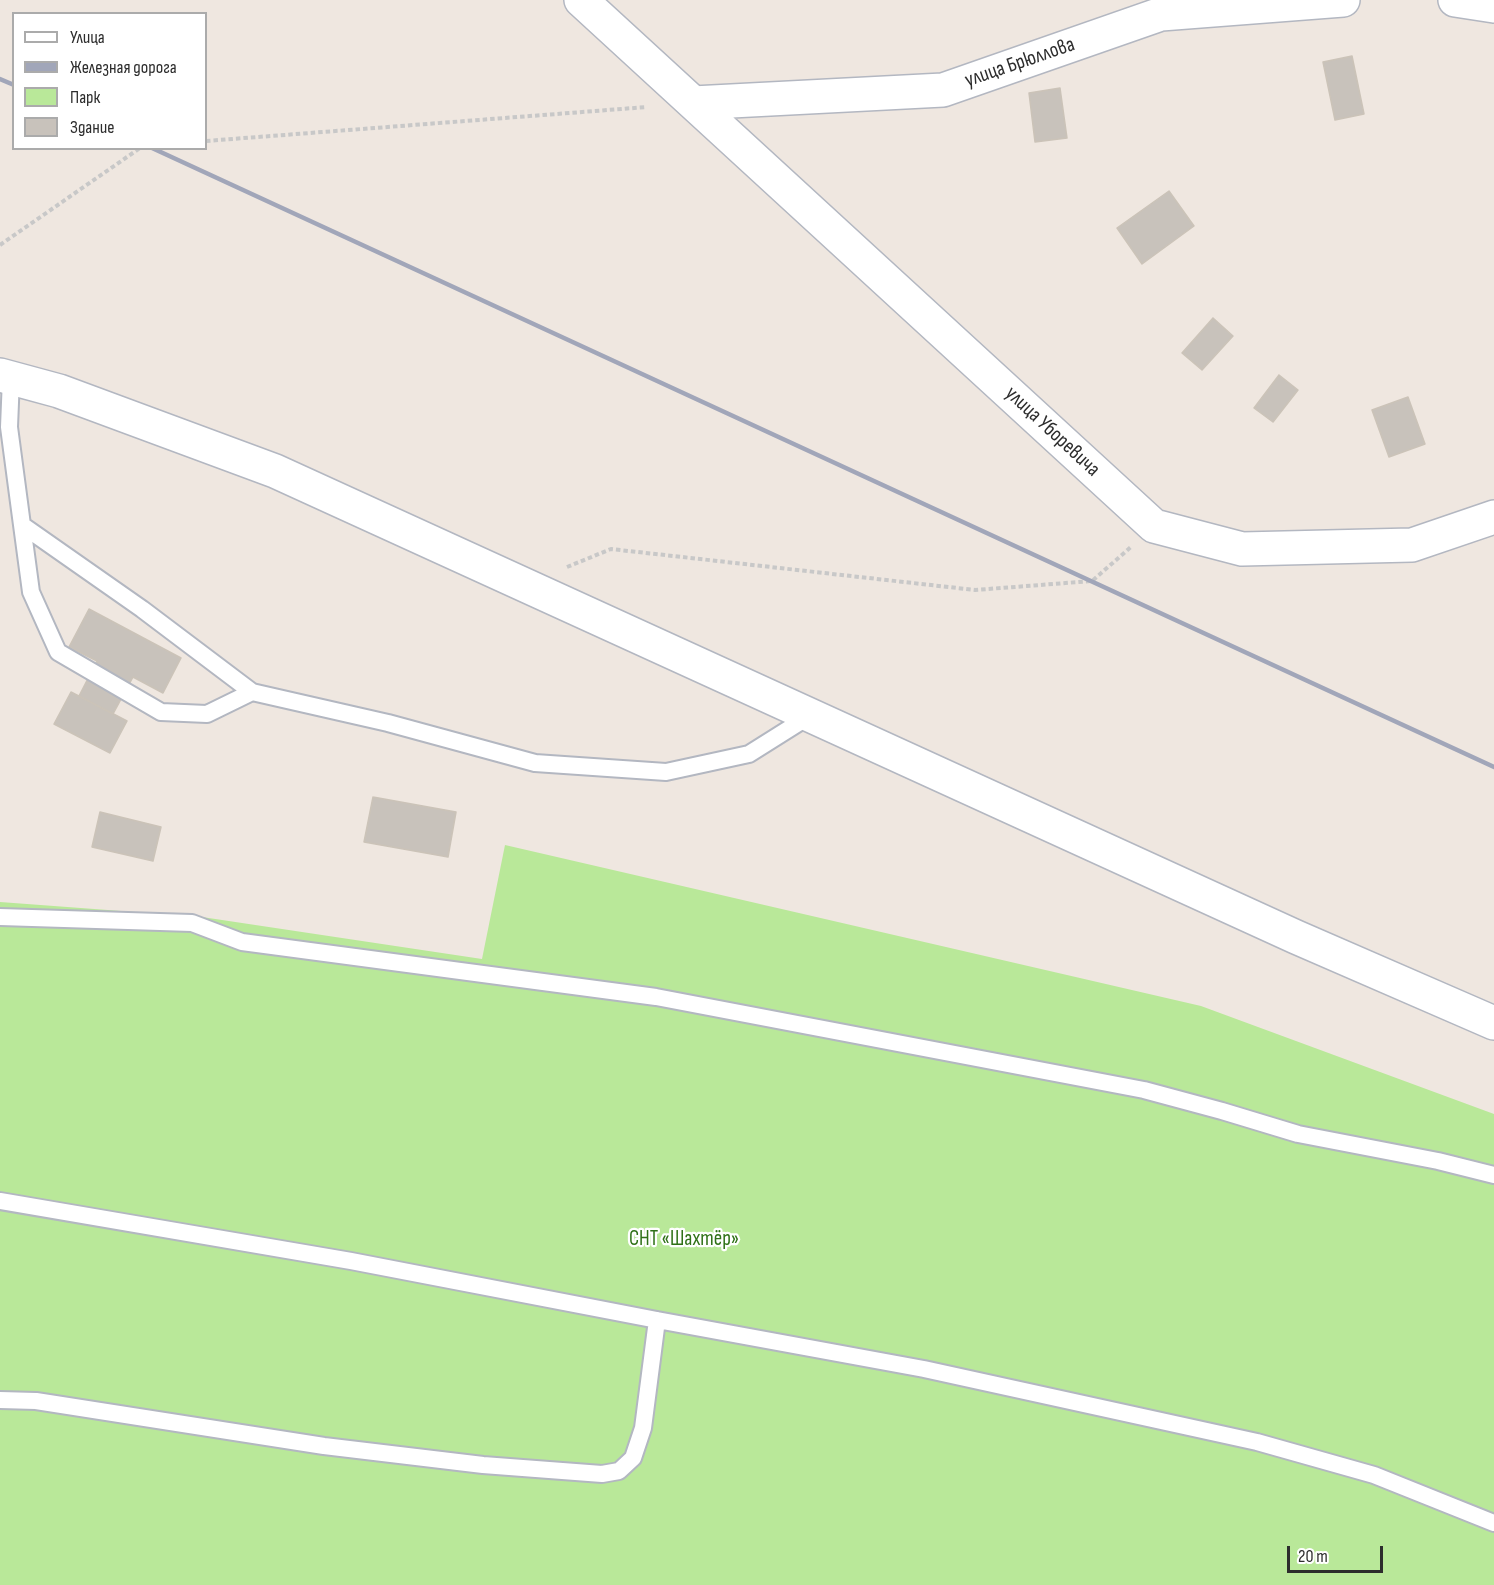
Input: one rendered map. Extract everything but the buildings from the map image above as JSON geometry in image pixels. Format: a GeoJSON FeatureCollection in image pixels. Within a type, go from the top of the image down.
{"type":"FeatureCollection","features":[{"type":"Feature","properties":{"kind":"street","name":"улица Уборевича"},"geometry":{"type":"LineString","coordinates":[[581,0],[1154,526],[1242,549],[1412,545],[1494,517]]}},
{"type":"Feature","properties":{"kind":"street","name":"улица Брюллова"},"geometry":{"type":"LineString","coordinates":[[693,103],[943,90],[1161,14],[1343,0]]}},
{"type":"Feature","properties":{"kind":"street"},"geometry":{"type":"LineString","coordinates":[[1455,0],[1494,6]]}},
{"type":"Feature","properties":{"kind":"street"},"geometry":{"type":"LineString","coordinates":[[5,376],[59,391],[274,471],[1285,932],[1494,1023]]}},
{"type":"Feature","properties":{"kind":"lane"},"geometry":{"type":"LineString","coordinates":[[5,376],[9,428],[31,592],[57,652],[161,712],[207,714],[252,692]]}},
{"type":"Feature","properties":{"kind":"lane"},"geometry":{"type":"LineString","coordinates":[[22,525],[142,609],[252,692],[388,723],[535,764],[666,772],[749,754],[811,715]]}},
{"type":"Feature","properties":{"kind":"lane"},"geometry":{"type":"LineString","coordinates":[[0,916],[192,923],[242,942],[656,997],[1144,1090],[1298,1134],[1494,1174]]}},
{"type":"Feature","properties":{"kind":"lane"},"geometry":{"type":"LineString","coordinates":[[0,1201],[351,1261],[657,1320],[924,1368],[1257,1442],[1374,1475],[1494,1523]]}},
{"type":"Feature","properties":{"kind":"lane"},"geometry":{"type":"LineString","coordinates":[[0,1400],[36,1401],[324,1446],[483,1464],[602,1474],[619,1471],[633,1458],[643,1428],[657,1320]]}},
{"type":"Feature","properties":{"kind":"path"},"geometry":{"type":"LineString","coordinates":[[207,141],[693,103]]}},
{"type":"Feature","properties":{"kind":"path"},"geometry":{"type":"LineString","coordinates":[[0,245],[137,150]]}},
{"type":"Feature","properties":{"kind":"path"},"geometry":{"type":"LineString","coordinates":[[524,585],[611,549],[975,590],[1092,581],[1154,526]]}},
{"type":"Feature","properties":{"kind":"green space","name":"СНТ «Шахтёр»"},"geometry":{"type":"Polygon","coordinates":[[[505,845],[1201,1006],[1494,1114],[1494,1585],[0,1585],[0,902],[202,917],[482,959],[505,845]]]}},
{"type":"Feature","properties":{"kind":"railway"},"geometry":{"type":"LineString","coordinates":[[0,79],[12,84]]}},
{"type":"Feature","properties":{"kind":"railway"},"geometry":{"type":"LineString","coordinates":[[156,150],[1494,767]]}}]}
